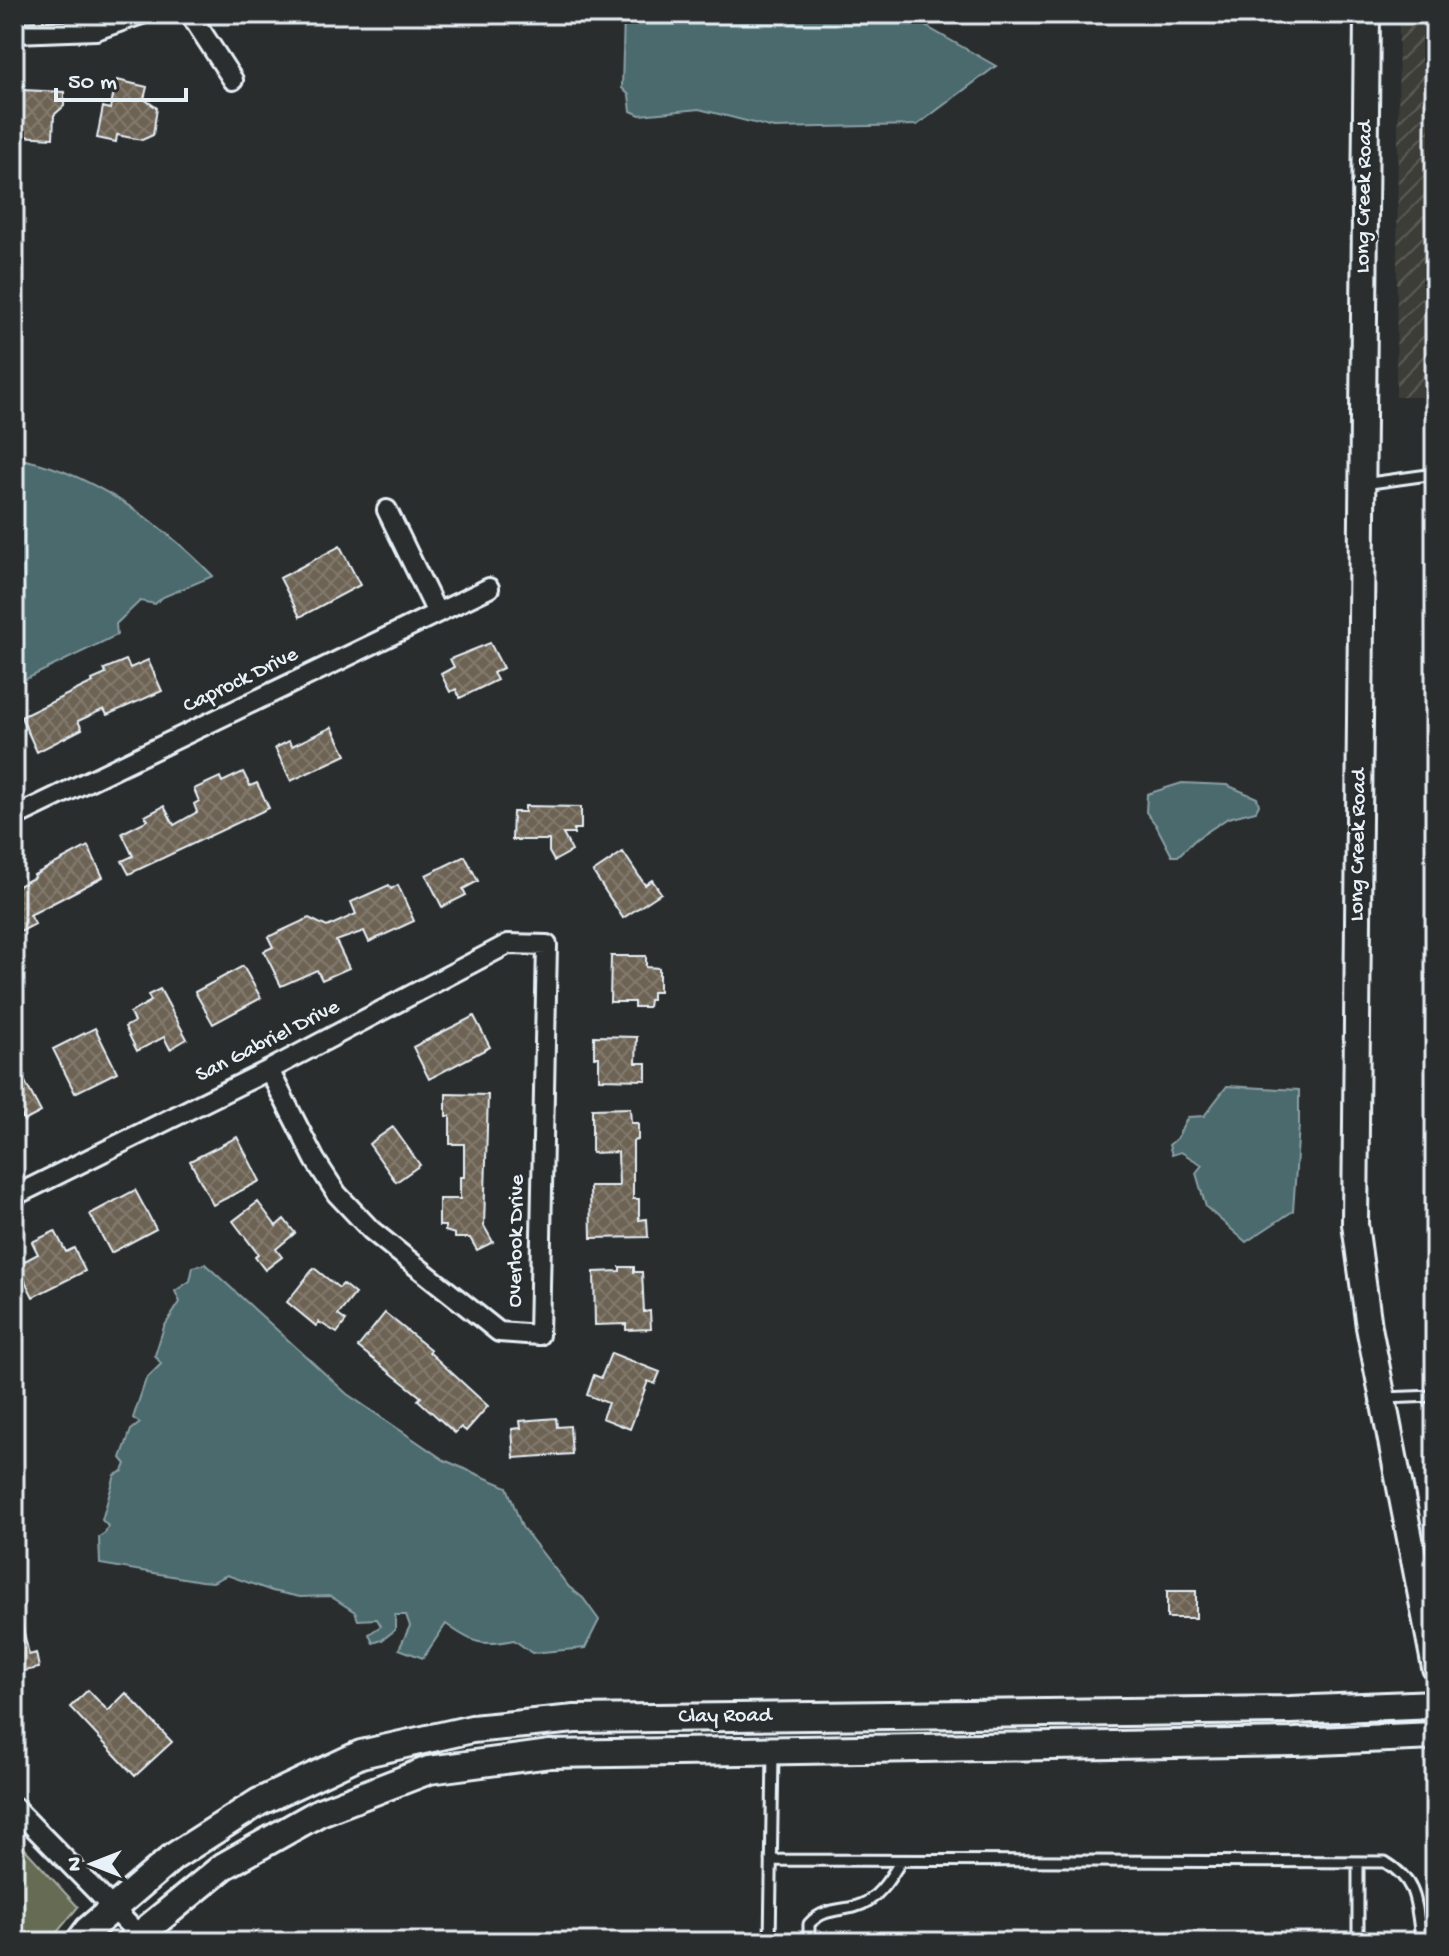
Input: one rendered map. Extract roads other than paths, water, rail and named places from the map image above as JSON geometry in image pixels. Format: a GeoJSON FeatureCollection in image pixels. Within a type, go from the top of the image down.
{"type":"FeatureCollection","features":[{"type":"Feature","properties":{"kind":"main road","name":"Clay Road"},"geometry":{"type":"LineString","coordinates":[[79,1942],[88,1930],[173,1857],[259,1802],[361,1754],[472,1729],[575,1719],[1290,1710],[1435,1704]]}},
{"type":"Feature","properties":{"kind":"main road","name":"Clay Road"},"geometry":{"type":"LineString","coordinates":[[134,1938],[224,1866],[320,1812],[429,1770],[550,1754],[1295,1742],[1435,1736]]}},
{"type":"Feature","properties":{"kind":"street"},"geometry":{"type":"LineString","coordinates":[[14,33],[96,30],[142,14]]}},
{"type":"Feature","properties":{"kind":"street"},"geometry":{"type":"LineString","coordinates":[[190,14],[233,80]]}},
{"type":"Feature","properties":{"kind":"street","name":"Long Creek Road"},"geometry":{"type":"LineString","coordinates":[[1367,14],[1355,1224],[1383,1398],[1435,1668]]}},
{"type":"Feature","properties":{"kind":"street"},"geometry":{"type":"LineString","coordinates":[[387,510],[437,613]]}},
{"type":"Feature","properties":{"kind":"street","name":"Caprock Drive"},"geometry":{"type":"LineString","coordinates":[[14,817],[489,588]]}},
{"type":"Feature","properties":{"kind":"street","name":"San Gabriel Drive"},"geometry":{"type":"LineString","coordinates":[[14,1196],[269,1070],[508,944],[547,945]]}},
{"type":"Feature","properties":{"kind":"street","name":"Overlook Drive"},"geometry":{"type":"LineString","coordinates":[[269,1070],[315,1160],[337,1194],[371,1230],[499,1332],[539,1335],[547,945]]}},
{"type":"Feature","properties":{"kind":"street"},"geometry":{"type":"LineString","coordinates":[[14,1807],[112,1909],[134,1938]]}},
{"type":"Feature","properties":{"kind":"lane"},"geometry":{"type":"LineString","coordinates":[[1363,484],[1435,474]]}},
{"type":"Feature","properties":{"kind":"lane"},"geometry":{"type":"LineString","coordinates":[[1383,1398],[1435,1396]]}},
{"type":"Feature","properties":{"kind":"lane"},"geometry":{"type":"LineString","coordinates":[[770,1942],[773,1751]]}},
{"type":"Feature","properties":{"kind":"lane"},"geometry":{"type":"LineString","coordinates":[[771,1860],[1385,1862],[1401,1871],[1416,1895],[1420,1942]]}},
{"type":"Feature","properties":{"kind":"lane"},"geometry":{"type":"LineString","coordinates":[[809,1942],[809,1924],[819,1914],[866,1902],[884,1887],[901,1861]]}},
{"type":"Feature","properties":{"kind":"lane"},"geometry":{"type":"LineString","coordinates":[[1358,1862],[1358,1942]]}},
{"type":"Feature","properties":{"kind":"lane"},"geometry":{"type":"LineString","coordinates":[[1420,1931],[1435,1930]]}},
{"type":"Feature","properties":{"kind":"water"},"geometry":{"type":"Polygon","coordinates":[[[624,14],[904,14],[996,66],[917,125],[774,128],[699,109],[640,115],[631,111],[629,95],[622,88],[624,14]]]}},
{"type":"Feature","properties":{"kind":"water"},"geometry":{"type":"Polygon","coordinates":[[[14,458],[69,473],[96,486],[171,537],[213,576],[163,597],[155,604],[140,601],[116,624],[117,635],[14,685],[14,458]]]}},
{"type":"Feature","properties":{"kind":"water"},"geometry":{"type":"Polygon","coordinates":[[[1182,783],[1227,785],[1257,798],[1259,805],[1256,811],[1228,818],[1196,839],[1178,856],[1172,856],[1146,812],[1147,794],[1182,783]]]}},
{"type":"Feature","properties":{"kind":"water"},"geometry":{"type":"Polygon","coordinates":[[[1227,1086],[1299,1090],[1293,1211],[1246,1242],[1206,1207],[1196,1173],[1202,1165],[1181,1152],[1172,1155],[1169,1145],[1177,1138],[1188,1117],[1204,1116],[1227,1086]]]}},
{"type":"Feature","properties":{"kind":"water"},"geometry":{"type":"Polygon","coordinates":[[[205,1264],[347,1394],[444,1460],[507,1487],[522,1527],[599,1620],[585,1648],[532,1653],[514,1640],[478,1642],[446,1624],[423,1658],[399,1649],[410,1626],[406,1615],[395,1615],[395,1630],[373,1643],[369,1634],[381,1626],[377,1619],[358,1620],[355,1612],[330,1596],[300,1597],[227,1575],[213,1582],[201,1581],[100,1564],[99,1537],[108,1526],[102,1520],[115,1475],[123,1471],[126,1464],[121,1458],[131,1430],[140,1423],[133,1418],[146,1379],[161,1364],[155,1355],[164,1327],[180,1302],[175,1291],[190,1281],[193,1267],[205,1264]]]}}]}
